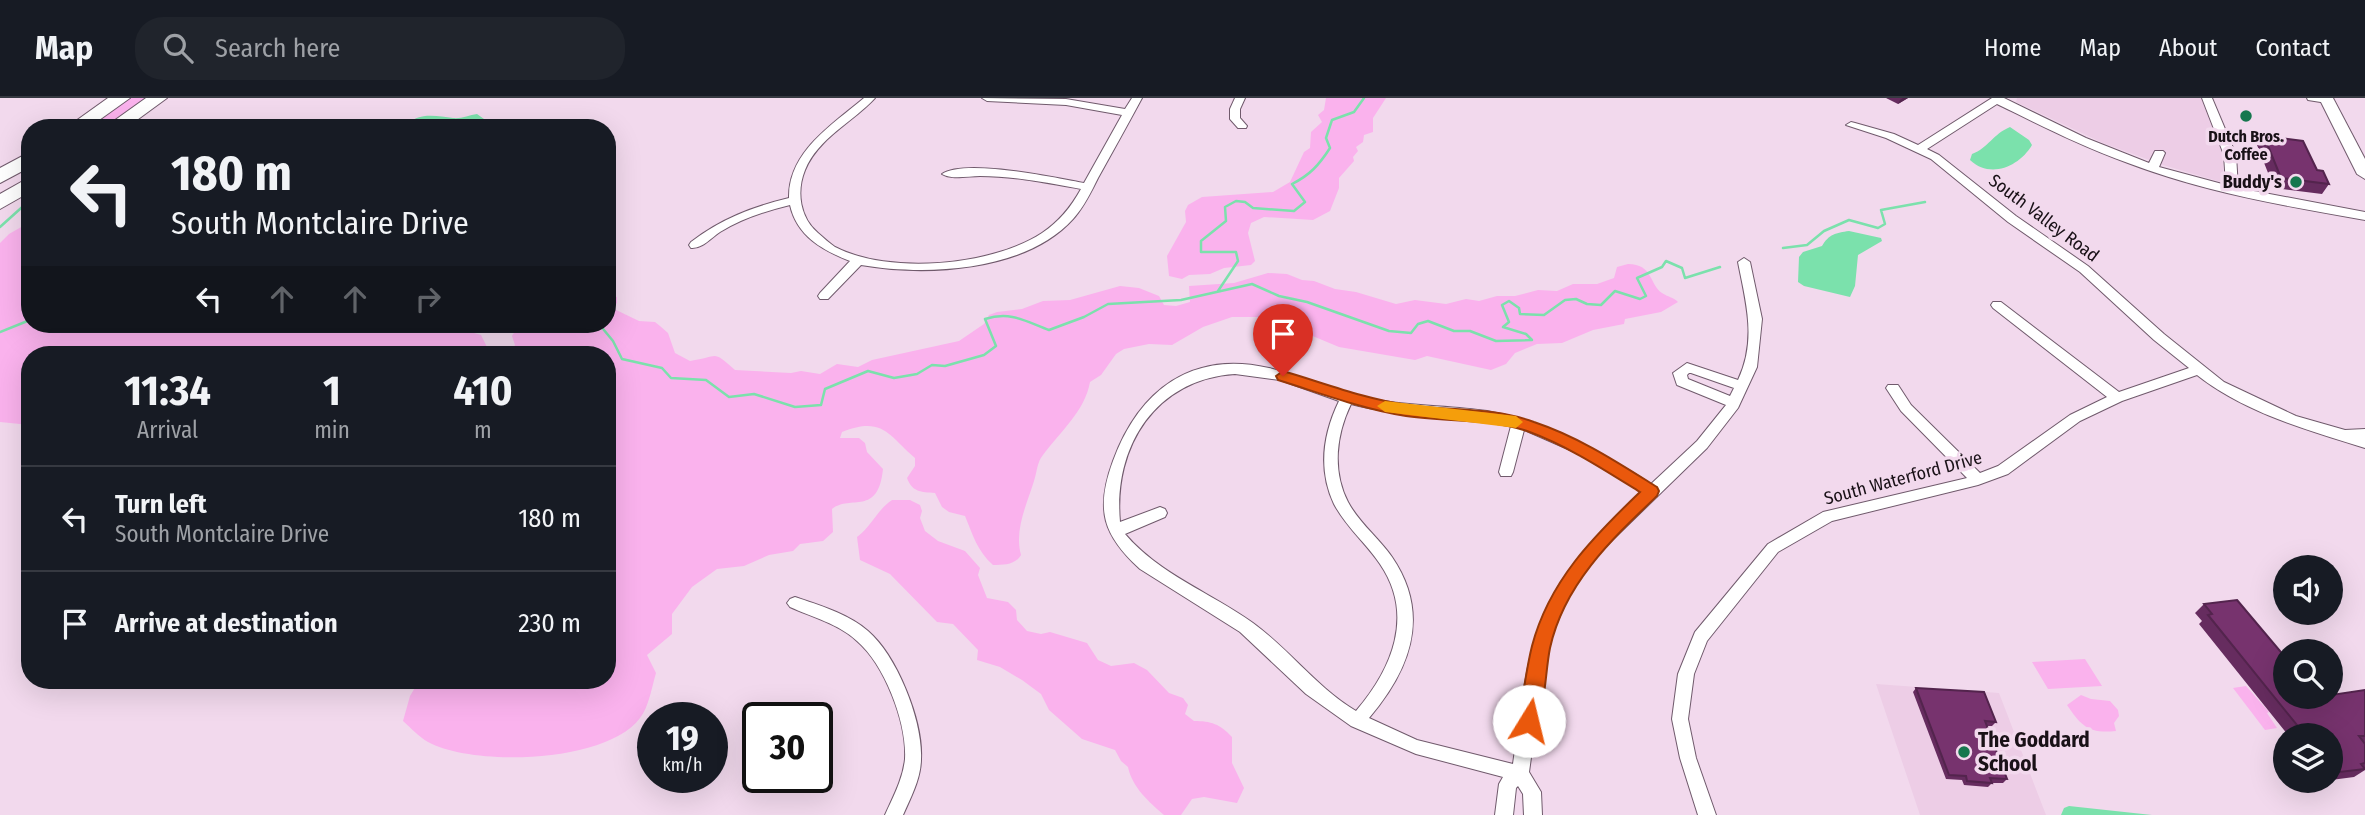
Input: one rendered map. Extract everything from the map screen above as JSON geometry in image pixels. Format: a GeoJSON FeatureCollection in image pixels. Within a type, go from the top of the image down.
{"type":"FeatureCollection","features":[{"type":"Feature","properties":{"kind":"highway"},"geometry":{"type":"LineString","coordinates":[[89,119],[121,98]]}},
{"type":"Feature","properties":{"kind":"highway"},"geometry":{"type":"LineString","coordinates":[[126,119],[158,98]]}},
{"type":"Feature","properties":{"kind":"highway"},"geometry":{"type":"LineString","coordinates":[[0,177],[21,164]]}},
{"type":"Feature","properties":{"kind":"highway"},"geometry":{"type":"LineString","coordinates":[[0,203],[21,189]]}},
{"type":"Feature","properties":{"kind":"street"},"geometry":{"type":"LineString","coordinates":[[870,98],[814,148],[800,168],[794,200],[796,211],[813,237],[857,261],[892,267],[959,265],[1016,249],[1048,234],[1068,218],[1137,98]]}},
{"type":"Feature","properties":{"kind":"street"},"geometry":{"type":"LineString","coordinates":[[987,98],[1066,102],[1129,113]]}},
{"type":"Feature","properties":{"kind":"street"},"geometry":{"type":"LineString","coordinates":[[1240,98],[1235,109],[1235,119],[1242,126]]}},
{"type":"Feature","properties":{"kind":"street"},"geometry":{"type":"LineString","coordinates":[[2207,98],[2230,155],[2232,191]]}},
{"type":"Feature","properties":{"kind":"street"},"geometry":{"type":"LineString","coordinates":[[1921,148],[1998,99],[2102,150],[2153,168],[2232,191],[2365,216]]}},
{"type":"Feature","properties":{"kind":"street"},"geometry":{"type":"LineString","coordinates":[[2322,99],[2365,174]]}},
{"type":"Feature","properties":{"kind":"street","name":"South Valley Road"},"geometry":{"type":"LineString","coordinates":[[1851,125],[1921,148],[1962,177],[2012,219],[2084,269],[2197,370],[2263,408],[2315,428],[2346,435]]}},
{"type":"Feature","properties":{"kind":"street"},"geometry":{"type":"LineString","coordinates":[[2153,168],[2159,153]]}},
{"type":"Feature","properties":{"kind":"street"},"geometry":{"type":"LineString","coordinates":[[948,174],[979,170],[1009,172],[1087,187]]}},
{"type":"Feature","properties":{"kind":"street"},"geometry":{"type":"LineString","coordinates":[[695,245],[729,220],[756,209],[794,200]]}},
{"type":"Feature","properties":{"kind":"street"},"geometry":{"type":"LineString","coordinates":[[824,296],[857,261]]}},
{"type":"Feature","properties":{"kind":"street"},"geometry":{"type":"LineString","coordinates":[[1504,815],[1508,784],[1520,773],[1541,645],[1563,590],[1597,542],[1711,437],[1742,386],[1753,358],[1756,330],[1751,280],[1744,262]]}},
{"type":"Feature","properties":{"kind":"street"},"geometry":{"type":"LineString","coordinates":[[1997,305],[2118,398]]}},
{"type":"Feature","properties":{"kind":"street"},"geometry":{"type":"LineString","coordinates":[[1734,403],[1682,382],[1680,373],[1687,368],[1693,369],[1742,386]]}},
{"type":"Feature","properties":{"kind":"street"},"geometry":{"type":"LineString","coordinates":[[1533,815],[1532,792],[1520,773],[1419,749],[1386,737],[1357,721],[1320,695],[1247,628],[1132,554],[1115,530],[1111,503],[1114,477],[1146,410],[1173,387],[1190,377],[1212,370],[1252,369],[1283,376],[1347,398],[1408,411],[1480,416],[1518,423],[1582,449],[1651,491]]}},
{"type":"Feature","properties":{"kind":"street","name":"South Waterford Drive"},"geometry":{"type":"LineString","coordinates":[[1707,815],[1688,758],[1680,719],[1686,674],[1701,637],[1773,548],[1828,516],[1978,480],[2003,470],[2075,418],[2118,398],[2197,370]]}},
{"type":"Feature","properties":{"kind":"street"},"geometry":{"type":"LineString","coordinates":[[1894,388],[1914,417],[1978,480]]}},
{"type":"Feature","properties":{"kind":"street"},"geometry":{"type":"LineString","coordinates":[[1347,398],[1331,439],[1331,468],[1335,487],[1341,504],[1353,522],[1391,567],[1403,594],[1408,622],[1405,645],[1398,664],[1381,692],[1357,721]]}},
{"type":"Feature","properties":{"kind":"street"},"geometry":{"type":"LineString","coordinates":[[1506,472],[1518,423]]}},
{"type":"Feature","properties":{"kind":"street"},"geometry":{"type":"LineString","coordinates":[[2346,435],[2365,434]]}},
{"type":"Feature","properties":{"kind":"street"},"geometry":{"type":"LineString","coordinates":[[2346,435],[2365,443]]}},
{"type":"Feature","properties":{"kind":"street"},"geometry":{"type":"LineString","coordinates":[[1115,530],[1160,513]]}},
{"type":"Feature","properties":{"kind":"street"},"geometry":{"type":"LineString","coordinates":[[795,603],[850,627],[873,646],[886,667],[903,710],[912,743],[910,776],[894,815]]}},
{"type":"Feature","properties":{"kind":"shaded area"},"geometry":{"type":"Polygon","coordinates":[[[130,98],[147,98],[116,119],[98,119],[130,98]]]}},
{"type":"Feature","properties":{"kind":"shaded area"},"geometry":{"type":"Polygon","coordinates":[[[1326,98],[1386,98],[1373,118],[1373,132],[1364,135],[1363,142],[1356,147],[1358,151],[1353,157],[1354,161],[1339,178],[1339,188],[1330,211],[1313,220],[1264,217],[1251,223],[1248,233],[1255,261],[1251,265],[1224,268],[1210,274],[1189,275],[1182,279],[1169,276],[1167,256],[1186,222],[1185,211],[1188,205],[1202,197],[1273,192],[1290,182],[1304,152],[1310,148],[1311,132],[1322,122],[1318,115],[1324,110],[1326,98]]]}},
{"type":"Feature","properties":{"kind":"shaded area"},"geometry":{"type":"Polygon","coordinates":[[[2017,98],[2201,98],[2222,153],[2224,179],[2221,182],[2163,165],[2103,143],[2016,102],[2017,98]]]}},
{"type":"Feature","properties":{"kind":"shaded area"},"geometry":{"type":"Polygon","coordinates":[[[477,114],[484,119],[415,119],[434,116],[456,118],[477,114]]]}},
{"type":"Feature","properties":{"kind":"shaded area"},"geometry":{"type":"Polygon","coordinates":[[[2010,127],[2032,145],[2020,159],[2004,168],[1995,169],[1986,169],[1970,160],[1972,154],[2010,127]]]}},
{"type":"Feature","properties":{"kind":"shaded area"},"geometry":{"type":"Polygon","coordinates":[[[21,227],[21,333],[474,333],[481,335],[486,346],[21,346],[21,424],[0,422],[0,243],[21,227]]]}},
{"type":"Feature","properties":{"kind":"shaded area"},"geometry":{"type":"Polygon","coordinates":[[[1849,231],[1881,238],[1882,241],[1858,255],[1855,286],[1850,297],[1804,286],[1798,282],[1799,257],[1803,252],[1822,246],[1833,235],[1849,231]]]}},
{"type":"Feature","properties":{"kind":"shaded area"},"geometry":{"type":"Polygon","coordinates":[[[1628,264],[1642,267],[1662,293],[1678,302],[1661,312],[1625,319],[1624,324],[1593,330],[1562,343],[1537,344],[1515,353],[1506,364],[1491,370],[1427,356],[1415,360],[1339,347],[1267,317],[1232,317],[1203,327],[1172,345],[1149,344],[1124,349],[1116,354],[1101,375],[1090,382],[1077,412],[1041,458],[1020,527],[1021,555],[1009,564],[993,565],[979,548],[965,516],[949,512],[942,507],[935,493],[914,489],[907,478],[915,466],[915,458],[891,435],[876,427],[867,426],[842,432],[840,438],[859,438],[865,443],[867,452],[883,469],[876,493],[870,499],[832,509],[833,532],[823,541],[800,544],[793,551],[769,555],[744,566],[717,569],[692,587],[672,614],[672,634],[647,655],[656,673],[650,696],[648,702],[637,702],[637,721],[623,733],[571,752],[507,757],[449,750],[428,742],[403,721],[414,689],[616,689],[616,346],[514,346],[512,336],[515,333],[616,333],[616,310],[639,321],[655,322],[668,333],[675,353],[690,361],[715,356],[735,370],[791,373],[801,371],[820,374],[837,364],[858,367],[872,360],[959,341],[984,324],[989,315],[997,312],[1022,309],[1043,301],[1070,300],[1120,286],[1139,288],[1159,296],[1164,305],[1176,306],[1190,302],[1189,286],[1234,283],[1268,273],[1287,274],[1396,304],[1415,300],[1446,304],[1466,299],[1479,301],[1497,296],[1515,296],[1538,290],[1557,291],[1573,284],[1597,284],[1614,278],[1617,267],[1628,264]]]}},
{"type":"Feature","properties":{"kind":"shaded area"},"geometry":{"type":"Polygon","coordinates":[[[892,500],[910,500],[920,505],[920,518],[925,531],[938,541],[965,551],[980,568],[978,575],[987,598],[1008,602],[1016,610],[1017,620],[1027,631],[1041,634],[1050,632],[1087,643],[1098,660],[1111,666],[1134,663],[1147,670],[1169,693],[1183,698],[1188,705],[1185,714],[1194,721],[1215,724],[1228,733],[1232,737],[1232,763],[1244,788],[1237,803],[1204,797],[1192,799],[1181,815],[1164,815],[1137,788],[1128,767],[1115,750],[1082,739],[1049,710],[1041,694],[1000,667],[977,660],[978,650],[953,624],[937,622],[890,574],[860,560],[857,537],[892,500]]]}},
{"type":"Feature","properties":{"kind":"shaded area"},"geometry":{"type":"Polygon","coordinates":[[[2085,659],[2102,686],[2048,689],[2032,662],[2085,659]]]}},
{"type":"Feature","properties":{"kind":"shaded area"},"geometry":{"type":"Polygon","coordinates":[[[1876,684],[1999,693],[2046,815],[1920,815],[1876,684]]]}},
{"type":"Feature","properties":{"kind":"shaded area"},"geometry":{"type":"Polygon","coordinates":[[[2246,686],[2269,712],[2267,713],[2274,723],[2273,729],[2265,730],[2233,688],[2246,686]]]}},
{"type":"Feature","properties":{"kind":"shaded area"},"geometry":{"type":"Polygon","coordinates":[[[2081,695],[2110,701],[2118,710],[2119,716],[2114,723],[2116,731],[2092,730],[2077,718],[2067,705],[2081,695]]]}},
{"type":"Feature","properties":{"kind":"shaded area"},"geometry":{"type":"Polygon","coordinates":[[[2069,806],[2152,815],[2061,815],[2064,808],[2069,806]]]}},
{"type":"Feature","properties":{"kind":"building"},"geometry":{"type":"Polygon","coordinates":[[[2264,136],[2303,141],[2317,170],[2323,171],[2329,184],[2281,178],[2264,136]]]}},
{"type":"Feature","properties":{"kind":"building"},"geometry":{"type":"Polygon","coordinates":[[[2237,600],[2273,643],[2273,695],[2208,615],[2212,614],[2204,604],[2237,600]]]}},
{"type":"Feature","properties":{"kind":"building","name":"The Goddard School"},"geometry":{"type":"Polygon","coordinates":[[[1916,688],[1984,692],[1996,722],[1985,721],[2007,779],[1990,778],[1992,783],[1967,781],[1966,776],[1949,775],[1916,688]]]}},
{"type":"Feature","properties":{"kind":"building"},"geometry":{"type":"Polygon","coordinates":[[[2365,690],[2365,736],[2359,736],[2365,744],[2365,763],[2361,764],[2365,769],[2343,772],[2343,723],[2295,723],[2284,709],[2343,709],[2343,693],[2365,690]]]}},
{"type":"Feature","properties":{"kind":"waterway"},"geometry":{"type":"LineString","coordinates":[[1218,291],[1238,261],[1236,252],[1201,252],[1201,241],[1226,221],[1225,207],[1236,201],[1245,202],[1253,208],[1294,211],[1305,202],[1292,184],[1314,169],[1330,148],[1326,138],[1332,120],[1354,112],[1364,98]]}},
{"type":"Feature","properties":{"kind":"waterway"},"geometry":{"type":"LineString","coordinates":[[1783,248],[1807,245],[1824,231],[1849,220],[1878,228],[1885,224],[1881,210],[1925,202]]}},
{"type":"Feature","properties":{"kind":"waterway"},"geometry":{"type":"LineString","coordinates":[[0,227],[21,208]]}},
{"type":"Feature","properties":{"kind":"waterway"},"geometry":{"type":"LineString","coordinates":[[616,347],[622,359],[662,368],[671,378],[706,380],[729,397],[754,394],[795,407],[821,405],[825,389],[868,371],[894,378],[917,374],[932,365],[945,366],[984,355],[996,346],[985,319],[994,317],[1018,318],[1049,330],[1084,317],[1108,304],[1181,300],[1252,284],[1279,296],[1307,302],[1389,331],[1411,333],[1418,324],[1428,321],[1454,331],[1470,331],[1496,341],[1532,340],[1526,334],[1503,327],[1509,322],[1502,305],[1509,301],[1519,308],[1520,314],[1544,315],[1565,300],[1576,299],[1587,304],[1601,305],[1615,291],[1640,299],[1646,296],[1637,278],[1662,267],[1666,261],[1682,268],[1685,278],[1720,267]]}},
{"type":"Feature","properties":{"kind":"waterway"},"geometry":{"type":"LineString","coordinates":[[0,332],[21,324]]}},
{"type":"Feature","properties":{"kind":"waterway"},"geometry":{"type":"LineString","coordinates":[[606,333],[616,346]]}},
{"type":"Feature","properties":{"kind":"slow traffic"},"geometry":{"type":"LineString","coordinates":[[1385,406],[1408,411],[1480,416],[1516,422]]}},
{"type":"Feature","properties":{"kind":"place","name":"Dutch Bros. Coffee"},"geometry":{"type":"Point","coordinates":[2246,116]}},
{"type":"Feature","properties":{"kind":"place","name":"Buddy's"},"geometry":{"type":"Point","coordinates":[2296,182]}},
{"type":"Feature","properties":{"kind":"place","name":"The Goddard School"},"geometry":{"type":"Point","coordinates":[1964,752]}},
{"type":"Feature","properties":{"kind":"route"},"geometry":{"type":"LineString","coordinates":[[1283,376],[1375,405],[1408,411],[1492,417],[1530,426],[1592,454],[1651,491],[1597,542],[1563,590],[1541,645],[1529,721]]}}]}
